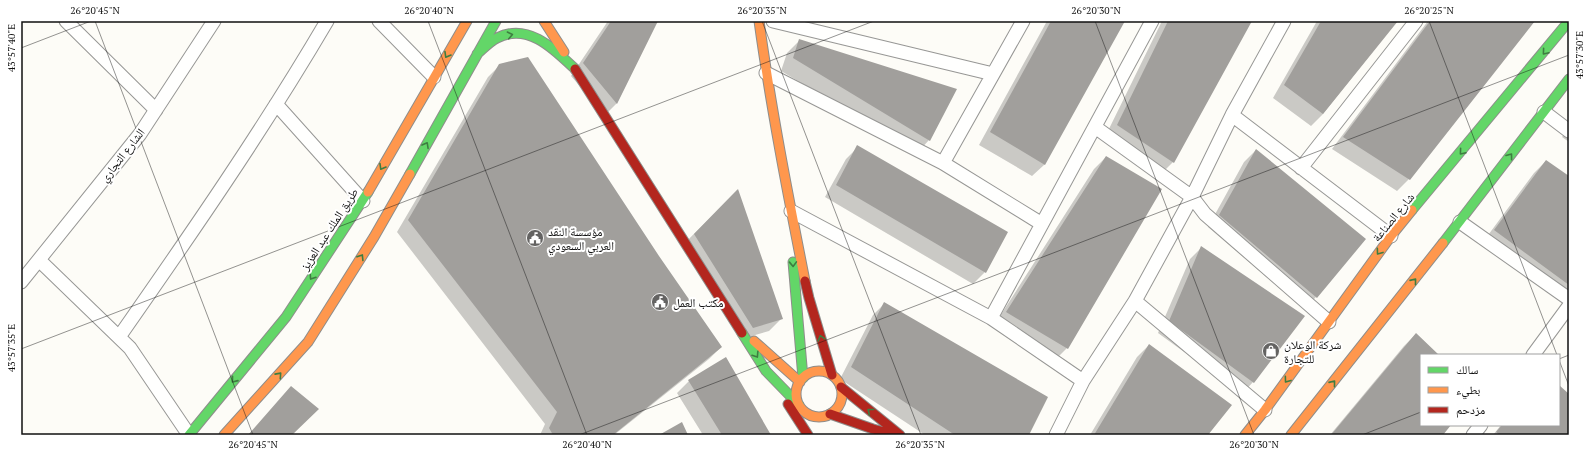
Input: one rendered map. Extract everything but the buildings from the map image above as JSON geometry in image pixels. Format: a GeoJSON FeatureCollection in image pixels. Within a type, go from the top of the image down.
{"type":"FeatureCollection","features":[{"type":"Feature","properties":{"kind":"main road","name":"طريق الملك عبد العزيز"},"geometry":{"type":"LineString","coordinates":[[189,435],[286,318],[363,200],[467,21]]}},
{"type":"Feature","properties":{"kind":"main road"},"geometry":{"type":"LineString","coordinates":[[224,435],[308,342],[374,237],[496,21]]}},
{"type":"Feature","properties":{"kind":"main road"},"geometry":{"type":"LineString","coordinates":[[544,21],[766,372],[810,435]]}},
{"type":"Feature","properties":{"kind":"main road"},"geometry":{"type":"LineString","coordinates":[[759,21],[766,72],[791,211],[810,298],[832,375],[841,388],[842,395],[840,403],[836,410],[830,414],[816,417],[801,408],[766,372]]}},
{"type":"Feature","properties":{"kind":"main road","name":"شارع الصناعة"},"geometry":{"type":"LineString","coordinates":[[1245,435],[1266,410],[1391,236],[1568,23]]}},
{"type":"Feature","properties":{"kind":"main road"},"geometry":{"type":"LineString","coordinates":[[477,54],[496,39],[514,33],[532,35],[551,46],[575,69]]}},
{"type":"Feature","properties":{"kind":"main road"},"geometry":{"type":"LineString","coordinates":[[1291,435],[1460,222],[1569,79]]}},
{"type":"Feature","properties":{"kind":"main road"},"geometry":{"type":"LineString","coordinates":[[791,211],[793,278],[801,380]]}},
{"type":"Feature","properties":{"kind":"main road"},"geometry":{"type":"LineString","coordinates":[[735,322],[801,380]]}},
{"type":"Feature","properties":{"kind":"main road"},"geometry":{"type":"LineString","coordinates":[[810,435],[796,391],[801,380],[809,373],[817,371],[832,375]]}},
{"type":"Feature","properties":{"kind":"main road"},"geometry":{"type":"LineString","coordinates":[[841,388],[900,435]]}},
{"type":"Feature","properties":{"kind":"main road"},"geometry":{"type":"LineString","coordinates":[[830,414],[873,429],[897,435]]}},
{"type":"Feature","properties":{"kind":"main road"},"geometry":{"type":"LineString","coordinates":[[859,434],[873,429]]}},
{"type":"Feature","properties":{"kind":"street"},"geometry":{"type":"LineString","coordinates":[[66,21],[156,110]]}},
{"type":"Feature","properties":{"kind":"street","name":"الشارع التجاري"},"geometry":{"type":"LineString","coordinates":[[21,282],[140,134],[214,21]]}},
{"type":"Feature","properties":{"kind":"street"},"geometry":{"type":"LineString","coordinates":[[119,337],[198,223],[276,104],[327,21]]}},
{"type":"Feature","properties":{"kind":"street"},"geometry":{"type":"LineString","coordinates":[[379,21],[434,77]]}},
{"type":"Feature","properties":{"kind":"street"},"geometry":{"type":"LineString","coordinates":[[773,21],[994,74]]}},
{"type":"Feature","properties":{"kind":"street"},"geometry":{"type":"LineString","coordinates":[[943,163],[1023,21]]}},
{"type":"Feature","properties":{"kind":"street"},"geometry":{"type":"LineString","coordinates":[[991,318],[1152,21]]}},
{"type":"Feature","properties":{"kind":"street"},"geometry":{"type":"LineString","coordinates":[[1056,435],[1083,381],[1135,301],[1192,197],[1232,115],[1284,21]]}},
{"type":"Feature","properties":{"kind":"street"},"geometry":{"type":"LineString","coordinates":[[1302,168],[1416,21]]}},
{"type":"Feature","properties":{"kind":"street"},"geometry":{"type":"LineString","coordinates":[[766,72],[943,163],[1042,224]]}},
{"type":"Feature","properties":{"kind":"street"},"geometry":{"type":"LineString","coordinates":[[276,104],[363,200]]}},
{"type":"Feature","properties":{"kind":"street"},"geometry":{"type":"LineString","coordinates":[[1544,112],[1569,131]]}},
{"type":"Feature","properties":{"kind":"street"},"geometry":{"type":"LineString","coordinates":[[1232,115],[1391,236]]}},
{"type":"Feature","properties":{"kind":"street"},"geometry":{"type":"LineString","coordinates":[[1095,127],[1192,197],[1205,214],[1329,322]]}},
{"type":"Feature","properties":{"kind":"street"},"geometry":{"type":"LineString","coordinates":[[791,211],[991,318],[1083,381]]}},
{"type":"Feature","properties":{"kind":"street"},"geometry":{"type":"LineString","coordinates":[[1460,222],[1569,299]]}},
{"type":"Feature","properties":{"kind":"street"},"geometry":{"type":"LineString","coordinates":[[39,260],[130,348],[189,435]]}},
{"type":"Feature","properties":{"kind":"street"},"geometry":{"type":"LineString","coordinates":[[1135,301],[1266,410]]}},
{"type":"Feature","properties":{"kind":"street"},"geometry":{"type":"LineString","coordinates":[[1533,354],[1569,306]]}},
{"type":"Feature","properties":{"kind":"street"},"geometry":{"type":"LineString","coordinates":[[1473,435],[1480,426]]}},
{"type":"Feature","properties":{"kind":"traffic: fast"},"geometry":{"type":"LineString","coordinates":[[410,174],[496,21]]}},
{"type":"Feature","properties":{"kind":"traffic: fast"},"geometry":{"type":"LineString","coordinates":[[1412,210],[1569,21]]}},
{"type":"Feature","properties":{"kind":"traffic: fast"},"geometry":{"type":"LineString","coordinates":[[477,54],[497,38],[508,34],[519,33],[540,40],[558,53],[575,69]]}},
{"type":"Feature","properties":{"kind":"traffic: fast"},"geometry":{"type":"LineString","coordinates":[[1443,243],[1569,79]]}},
{"type":"Feature","properties":{"kind":"traffic: fast"},"geometry":{"type":"LineString","coordinates":[[189,435],[286,317],[368,192]]}},
{"type":"Feature","properties":{"kind":"traffic: fast"},"geometry":{"type":"LineString","coordinates":[[793,262],[803,378]]}},
{"type":"Feature","properties":{"kind":"traffic: fast"},"geometry":{"type":"LineString","coordinates":[[742,333],[766,371],[799,405]]}},
{"type":"Feature","properties":{"kind":"traffic: slow"},"geometry":{"type":"LineString","coordinates":[[368,192],[467,21]]}},
{"type":"Feature","properties":{"kind":"traffic: slow"},"geometry":{"type":"LineString","coordinates":[[544,21],[564,52]]}},
{"type":"Feature","properties":{"kind":"traffic: slow"},"geometry":{"type":"LineString","coordinates":[[759,21],[774,119],[805,281]]}},
{"type":"Feature","properties":{"kind":"traffic: slow"},"geometry":{"type":"LineString","coordinates":[[224,435],[308,342],[374,237],[410,174]]}},
{"type":"Feature","properties":{"kind":"traffic: slow"},"geometry":{"type":"LineString","coordinates":[[1245,435],[1265,410],[1391,236],[1412,210]]}},
{"type":"Feature","properties":{"kind":"traffic: slow"},"geometry":{"type":"LineString","coordinates":[[1291,435],[1443,243]]}},
{"type":"Feature","properties":{"kind":"traffic: slow"},"geometry":{"type":"LineString","coordinates":[[754,341],[800,382]]}},
{"type":"Feature","properties":{"kind":"traffic: slow"},"geometry":{"type":"LineString","coordinates":[[819,371],[832,375],[838,381],[842,394],[838,407],[832,413],[819,417],[806,413],[800,407],[796,394],[800,381],[806,375],[819,371]]}},
{"type":"Feature","properties":{"kind":"traffic: jam"},"geometry":{"type":"LineString","coordinates":[[575,69],[742,333]]}},
{"type":"Feature","properties":{"kind":"traffic: jam"},"geometry":{"type":"LineString","coordinates":[[805,281],[832,375]]}},
{"type":"Feature","properties":{"kind":"traffic: jam"},"geometry":{"type":"LineString","coordinates":[[841,387],[900,435]]}},
{"type":"Feature","properties":{"kind":"traffic: jam"},"geometry":{"type":"LineString","coordinates":[[788,404],[808,435]]}},
{"type":"Feature","properties":{"kind":"traffic: jam"},"geometry":{"type":"LineString","coordinates":[[830,414],[873,429],[896,435]]}},
{"type":"Feature","properties":{"kind":"place","name":"مؤسسة النقد العربي السعودي"},"geometry":{"type":"Point","coordinates":[535,238]}},
{"type":"Feature","properties":{"kind":"place","name":"مكتب العمل"},"geometry":{"type":"Point","coordinates":[660,302]}},
{"type":"Feature","properties":{"kind":"place","name":"شركة الوعلان للتجارة"},"geometry":{"type":"Point","coordinates":[1271,351]}}]}
